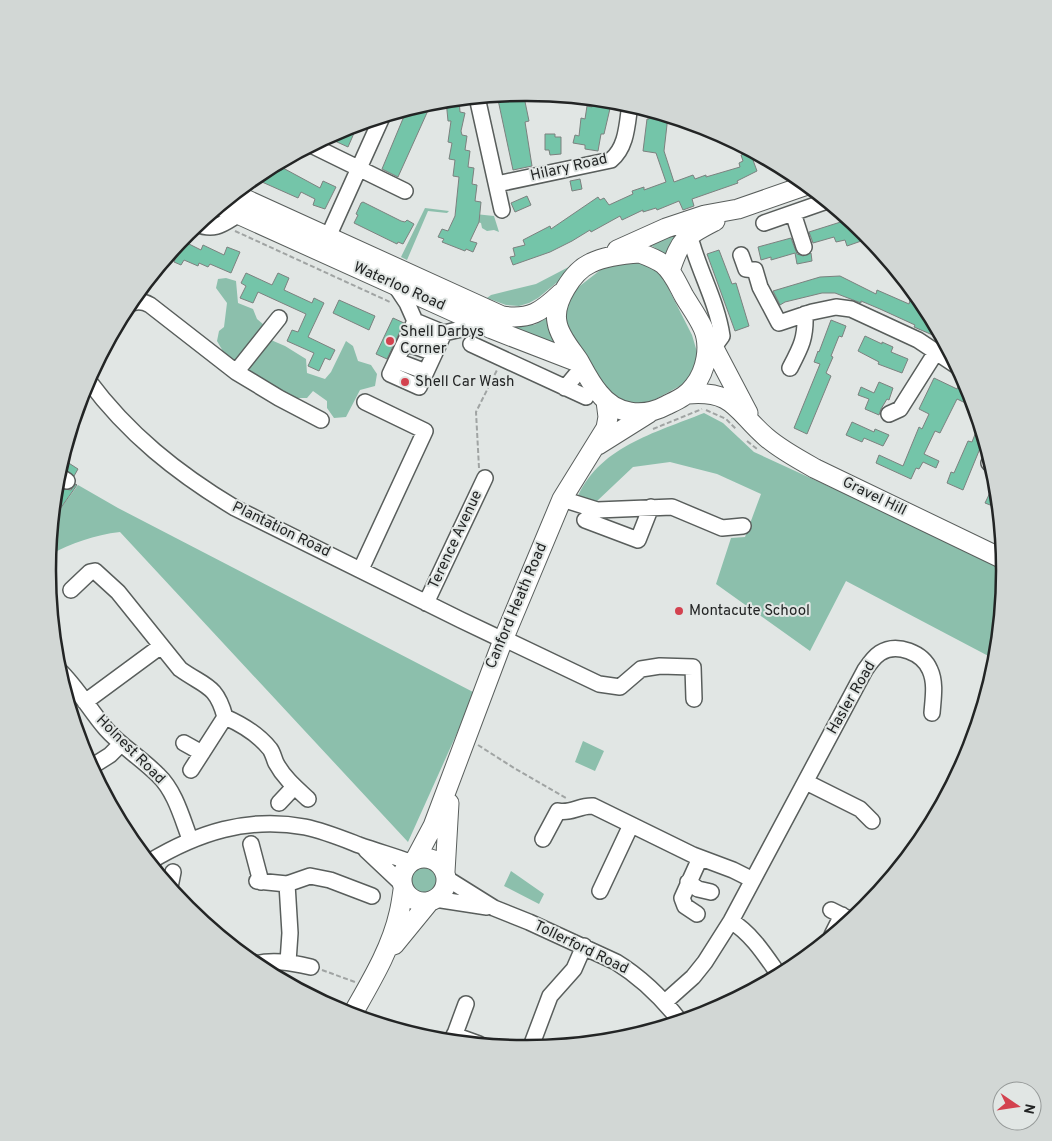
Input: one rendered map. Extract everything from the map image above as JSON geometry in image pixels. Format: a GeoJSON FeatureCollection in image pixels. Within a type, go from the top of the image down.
{"type":"FeatureCollection","features":[{"type":"Feature","properties":{"kind":"main road"},"geometry":{"type":"LineString","coordinates":[[670,271],[676,251],[682,241],[695,231],[738,209],[798,188]]}},
{"type":"Feature","properties":{"kind":"main road","name":"Waterloo Road"},"geometry":{"type":"LineString","coordinates":[[241,197],[502,316],[519,317],[533,314],[546,307],[570,284]]}},
{"type":"Feature","properties":{"kind":"main road"},"geometry":{"type":"LineString","coordinates":[[591,263],[623,254],[640,253],[657,260],[670,271],[704,330],[707,352],[704,367],[696,384],[688,394],[660,409],[649,413],[628,412],[617,409],[598,394],[562,337],[557,324],[556,311],[561,296],[577,274],[591,263],[666,228],[704,215],[738,209]]}},
{"type":"Feature","properties":{"kind":"main road","name":"Waterloo Road"},"geometry":{"type":"LineString","coordinates":[[221,215],[238,214],[483,324],[582,366]]}},
{"type":"Feature","properties":{"kind":"main road","name":"Gravel Hill"},"geometry":{"type":"LineString","coordinates":[[704,330],[753,423]]}},
{"type":"Feature","properties":{"kind":"main road","name":"Gravel Hill"},"geometry":{"type":"LineString","coordinates":[[688,394],[718,395],[728,399],[765,436],[787,453],[816,469],[996,555]]}},
{"type":"Feature","properties":{"kind":"main road","name":"Canford Heath Road"},"geometry":{"type":"LineString","coordinates":[[413,860],[433,826],[503,640],[562,499],[606,428],[608,417],[606,401]]}},
{"type":"Feature","properties":{"kind":"main road","name":"Canford Heath Road"},"geometry":{"type":"LineString","coordinates":[[593,449],[649,413]]}},
{"type":"Feature","properties":{"kind":"main road","name":"Canford Heath Road"},"geometry":{"type":"LineString","coordinates":[[445,875],[448,814],[453,770]]}},
{"type":"Feature","properties":{"kind":"main road"},"geometry":{"type":"LineString","coordinates":[[356,1008],[395,928],[403,871],[413,860],[430,858],[437,861],[445,875],[444,890],[404,932],[378,966]]}},
{"type":"Feature","properties":{"kind":"main road"},"geometry":{"type":"LineString","coordinates":[[402,886],[412,899],[418,902],[433,900]]}},
{"type":"Feature","properties":{"kind":"street"},"geometry":{"type":"LineString","coordinates":[[479,104],[502,210]]}},
{"type":"Feature","properties":{"kind":"street","name":"Hilary Road"},"geometry":{"type":"LineString","coordinates":[[497,184],[611,160],[618,155],[622,147],[628,112]]}},
{"type":"Feature","properties":{"kind":"street"},"geometry":{"type":"LineString","coordinates":[[328,237],[378,125]]}},
{"type":"Feature","properties":{"kind":"street"},"geometry":{"type":"LineString","coordinates":[[318,149],[404,191]]}},
{"type":"Feature","properties":{"kind":"street"},"geometry":{"type":"LineString","coordinates":[[764,223],[819,204]]}},
{"type":"Feature","properties":{"kind":"street"},"geometry":{"type":"LineString","coordinates":[[793,213],[804,247]]}},
{"type":"Feature","properties":{"kind":"street"},"geometry":{"type":"LineString","coordinates":[[205,228],[221,215]]}},
{"type":"Feature","properties":{"kind":"street"},"geometry":{"type":"LineString","coordinates":[[692,244],[697,263],[714,303],[719,321],[722,336],[714,348]]}},
{"type":"Feature","properties":{"kind":"street"},"geometry":{"type":"LineString","coordinates":[[740,255],[746,269],[755,270],[760,287],[779,323],[805,314],[836,307],[851,308],[918,340],[944,357]]}},
{"type":"Feature","properties":{"kind":"street"},"geometry":{"type":"LineString","coordinates":[[395,285],[407,303],[406,336]]}},
{"type":"Feature","properties":{"kind":"street"},"geometry":{"type":"LineString","coordinates":[[141,302],[150,305],[236,372],[279,398],[322,420]]}},
{"type":"Feature","properties":{"kind":"street"},"geometry":{"type":"LineString","coordinates":[[790,368],[803,343],[806,328],[805,314]]}},
{"type":"Feature","properties":{"kind":"street"},"geometry":{"type":"LineString","coordinates":[[236,372],[278,318]]}},
{"type":"Feature","properties":{"kind":"street"},"geometry":{"type":"LineString","coordinates":[[435,353],[483,324]]}},
{"type":"Feature","properties":{"kind":"street"},"geometry":{"type":"LineString","coordinates":[[406,336],[435,353]]}},
{"type":"Feature","properties":{"kind":"street"},"geometry":{"type":"LineString","coordinates":[[406,336],[435,353]]}},
{"type":"Feature","properties":{"kind":"street"},"geometry":{"type":"LineString","coordinates":[[406,336],[435,353]]}},
{"type":"Feature","properties":{"kind":"street"},"geometry":{"type":"LineString","coordinates":[[471,344],[586,397]]}},
{"type":"Feature","properties":{"kind":"street"},"geometry":{"type":"LineString","coordinates":[[889,414],[900,409],[936,352]]}},
{"type":"Feature","properties":{"kind":"street"},"geometry":{"type":"LineString","coordinates":[[565,388],[582,366]]}},
{"type":"Feature","properties":{"kind":"street","name":"Plantation Road"},"geometry":{"type":"LineString","coordinates":[[94,387],[125,424],[148,447],[207,491],[235,508],[426,603],[599,684],[620,687],[641,669],[660,666],[693,667],[694,699]]}},
{"type":"Feature","properties":{"kind":"street"},"geometry":{"type":"LineString","coordinates":[[361,569],[425,431],[365,402]]}},
{"type":"Feature","properties":{"kind":"street","name":"Terence Avenue"},"geometry":{"type":"LineString","coordinates":[[426,603],[485,478]]}},
{"type":"Feature","properties":{"kind":"street"},"geometry":{"type":"LineString","coordinates":[[562,499],[597,510],[672,507],[722,528],[743,526]]}},
{"type":"Feature","properties":{"kind":"street"},"geometry":{"type":"LineString","coordinates":[[585,520],[638,540],[651,508]]}},
{"type":"Feature","properties":{"kind":"street"},"geometry":{"type":"LineString","coordinates":[[71,590],[90,572],[95,571],[118,592],[180,669],[206,684],[215,692],[225,717],[191,770]]}},
{"type":"Feature","properties":{"kind":"street"},"geometry":{"type":"LineString","coordinates":[[84,702],[161,646]]}},
{"type":"Feature","properties":{"kind":"street","name":"Hasler Road"},"geometry":{"type":"LineString","coordinates":[[665,1002],[693,977],[705,962],[731,921],[865,670],[881,652],[892,649],[904,649],[923,660],[930,670],[934,682],[932,713]]}},
{"type":"Feature","properties":{"kind":"street","name":"Holnest Road"},"geometry":{"type":"LineString","coordinates":[[69,679],[95,716],[121,744],[159,776],[169,789],[190,839]]}},
{"type":"Feature","properties":{"kind":"street"},"geometry":{"type":"LineString","coordinates":[[225,717],[239,723],[256,735],[271,750],[276,762],[294,787],[308,799]]}},
{"type":"Feature","properties":{"kind":"street"},"geometry":{"type":"LineString","coordinates":[[184,743],[202,753]]}},
{"type":"Feature","properties":{"kind":"street"},"geometry":{"type":"LineString","coordinates":[[98,763],[110,755],[121,744]]}},
{"type":"Feature","properties":{"kind":"street"},"geometry":{"type":"LineString","coordinates":[[806,782],[860,809],[872,821]]}},
{"type":"Feature","properties":{"kind":"street"},"geometry":{"type":"LineString","coordinates":[[279,803],[294,787]]}},
{"type":"Feature","properties":{"kind":"street"},"geometry":{"type":"LineString","coordinates":[[543,839],[558,811],[569,812],[587,806],[594,806],[700,858],[734,870],[753,880]]}},
{"type":"Feature","properties":{"kind":"street"},"geometry":{"type":"LineString","coordinates":[[155,859],[190,839],[210,832],[254,824],[281,824],[330,833],[413,860]]}},
{"type":"Feature","properties":{"kind":"street"},"geometry":{"type":"LineString","coordinates":[[600,891],[631,825]]}},
{"type":"Feature","properties":{"kind":"street"},"geometry":{"type":"LineString","coordinates":[[251,844],[259,881],[287,884],[310,876],[330,880],[372,896]]}},
{"type":"Feature","properties":{"kind":"street"},"geometry":{"type":"LineString","coordinates":[[359,844],[374,855],[402,886]]}},
{"type":"Feature","properties":{"kind":"street"},"geometry":{"type":"LineString","coordinates":[[697,914],[685,906],[682,900],[688,882],[700,858]]}},
{"type":"Feature","properties":{"kind":"street","name":"Tollerford Road"},"geometry":{"type":"LineString","coordinates":[[445,875],[494,908],[584,946],[628,969],[665,1002],[676,1015]]}},
{"type":"Feature","properties":{"kind":"street"},"geometry":{"type":"LineString","coordinates":[[688,882],[698,889],[711,892]]}},
{"type":"Feature","properties":{"kind":"street"},"geometry":{"type":"LineString","coordinates":[[287,884],[290,933],[288,962]]}},
{"type":"Feature","properties":{"kind":"street","name":"Tollerford Road"},"geometry":{"type":"LineString","coordinates":[[433,900],[494,908]]}},
{"type":"Feature","properties":{"kind":"street"},"geometry":{"type":"LineString","coordinates":[[731,921],[743,929],[758,945],[774,969]]}},
{"type":"Feature","properties":{"kind":"street"},"geometry":{"type":"LineString","coordinates":[[533,1040],[550,996],[574,969],[584,946]]}},
{"type":"Feature","properties":{"kind":"street"},"geometry":{"type":"LineString","coordinates":[[267,962],[288,962],[312,967]]}},
{"type":"Feature","properties":{"kind":"street"},"geometry":{"type":"LineString","coordinates":[[454,1034],[466,1004]]}},
{"type":"Feature","properties":{"kind":"path"},"geometry":{"type":"LineString","coordinates":[[221,215],[370,294],[406,336]]}},
{"type":"Feature","properties":{"kind":"path"},"geometry":{"type":"LineString","coordinates":[[485,478],[480,475],[476,412],[502,359]]}},
{"type":"Feature","properties":{"kind":"path"},"geometry":{"type":"LineString","coordinates":[[466,736],[514,768],[557,793],[587,806]]}},
{"type":"Feature","properties":{"kind":"path"},"geometry":{"type":"LineString","coordinates":[[312,967],[357,983]]}},
{"type":"Feature","properties":{"kind":"green space"},"geometry":{"type":"Polygon","coordinates":[[[425,208],[449,211],[447,213],[428,211],[407,260],[401,257],[425,208]]]}},
{"type":"Feature","properties":{"kind":"green space"},"geometry":{"type":"Polygon","coordinates":[[[475,214],[494,216],[499,232],[494,230],[487,231],[482,228],[481,223],[476,222],[475,214]]]}},
{"type":"Feature","properties":{"kind":"green space"},"geometry":{"type":"Polygon","coordinates":[[[674,221],[561,279],[529,303],[519,306],[506,305],[487,298],[491,295],[536,284],[609,246],[674,221]]]}},
{"type":"Feature","properties":{"kind":"green space"},"geometry":{"type":"Polygon","coordinates":[[[680,232],[668,256],[652,246],[641,243],[680,232]]]}},
{"type":"Feature","properties":{"kind":"green space"},"geometry":{"type":"Polygon","coordinates":[[[631,259],[660,272],[692,335],[697,352],[697,362],[687,382],[643,404],[625,403],[602,386],[563,322],[564,304],[572,292],[603,268],[631,259]]]}},
{"type":"Feature","properties":{"kind":"green space"},"geometry":{"type":"Polygon","coordinates":[[[226,278],[236,281],[238,303],[253,309],[257,319],[264,325],[271,340],[306,359],[307,373],[325,379],[331,372],[346,341],[353,346],[358,361],[371,365],[377,374],[375,386],[360,390],[346,417],[334,418],[327,408],[327,401],[313,391],[307,398],[291,398],[268,385],[224,353],[217,341],[219,331],[224,327],[227,303],[216,288],[218,279],[226,278]]]}},
{"type":"Feature","properties":{"kind":"green space"},"geometry":{"type":"Polygon","coordinates":[[[438,293],[517,325],[534,325],[549,317],[559,347],[538,339],[438,293]]]}},
{"type":"Feature","properties":{"kind":"green space"},"geometry":{"type":"Polygon","coordinates":[[[704,413],[723,423],[754,452],[996,563],[995,601],[988,656],[846,581],[810,651],[716,584],[731,538],[745,537],[761,494],[717,474],[670,462],[633,467],[596,502],[576,501],[598,467],[630,444],[704,413]]]}},
{"type":"Feature","properties":{"kind":"green space"},"geometry":{"type":"Polygon","coordinates":[[[78,485],[118,508],[475,693],[408,842],[120,532],[83,540],[57,551],[60,509],[78,485]]]}},
{"type":"Feature","properties":{"kind":"green space"},"geometry":{"type":"Polygon","coordinates":[[[583,741],[604,751],[595,771],[575,762],[583,741]]]}},
{"type":"Feature","properties":{"kind":"green space"},"geometry":{"type":"Polygon","coordinates":[[[423,865],[433,869],[437,879],[433,889],[423,893],[413,889],[409,879],[413,869],[423,865]]]}},
{"type":"Feature","properties":{"kind":"green space"},"geometry":{"type":"Polygon","coordinates":[[[511,871],[544,894],[539,904],[504,886],[511,871]]]}},
{"type":"Feature","properties":{"kind":"building"},"geometry":{"type":"Polygon","coordinates":[[[525,101],[529,121],[525,122],[532,166],[513,170],[498,102],[525,101]]]}},
{"type":"Feature","properties":{"kind":"building"},"geometry":{"type":"Polygon","coordinates":[[[460,106],[460,112],[465,113],[461,131],[462,135],[467,136],[465,150],[470,151],[468,167],[474,168],[472,184],[477,185],[475,201],[481,202],[479,222],[470,241],[477,243],[473,252],[466,249],[465,251],[442,242],[444,239],[438,237],[442,229],[448,231],[455,216],[459,177],[453,176],[455,160],[449,159],[452,143],[448,142],[451,121],[448,121],[447,108],[460,106]]]}},
{"type":"Feature","properties":{"kind":"building"},"geometry":{"type":"Polygon","coordinates":[[[587,106],[610,109],[604,134],[601,134],[598,151],[585,149],[585,145],[573,143],[575,135],[579,136],[581,118],[585,119],[587,106]]]}},
{"type":"Feature","properties":{"kind":"building"},"geometry":{"type":"Polygon","coordinates":[[[428,112],[398,177],[382,169],[404,117],[428,112]]]}},
{"type":"Feature","properties":{"kind":"building"},"geometry":{"type":"Polygon","coordinates":[[[649,117],[667,123],[664,151],[674,182],[693,175],[695,179],[740,167],[739,163],[743,161],[741,155],[743,154],[753,159],[757,171],[737,181],[738,183],[692,199],[694,206],[683,210],[679,201],[657,210],[656,208],[643,212],[643,210],[622,220],[620,216],[550,252],[513,265],[510,257],[515,256],[513,248],[525,245],[523,240],[550,226],[551,229],[598,197],[600,200],[604,198],[609,205],[633,194],[632,191],[644,187],[644,190],[666,182],[656,153],[643,151],[647,119],[649,117]]]}},
{"type":"Feature","properties":{"kind":"building"},"geometry":{"type":"Polygon","coordinates":[[[354,134],[348,147],[336,141],[354,134]]]}},
{"type":"Feature","properties":{"kind":"building"},"geometry":{"type":"Polygon","coordinates":[[[545,134],[555,134],[555,137],[561,137],[561,154],[550,155],[549,150],[545,150],[545,134]]]}},
{"type":"Feature","properties":{"kind":"building"},"geometry":{"type":"Polygon","coordinates":[[[284,168],[320,188],[323,181],[336,187],[325,209],[313,205],[315,199],[301,192],[298,198],[262,182],[284,168]]]}},
{"type":"Feature","properties":{"kind":"building"},"geometry":{"type":"Polygon","coordinates":[[[580,179],[582,189],[572,191],[570,181],[580,179]]]}},
{"type":"Feature","properties":{"kind":"building"},"geometry":{"type":"Polygon","coordinates":[[[527,196],[531,205],[515,212],[511,203],[527,196]]]}},
{"type":"Feature","properties":{"kind":"building"},"geometry":{"type":"Polygon","coordinates":[[[363,202],[401,221],[405,222],[407,220],[414,224],[403,244],[398,242],[397,244],[354,223],[358,215],[356,214],[363,202]]]}},
{"type":"Feature","properties":{"kind":"building"},"geometry":{"type":"Polygon","coordinates":[[[841,222],[861,241],[847,246],[845,240],[836,242],[834,237],[813,243],[809,232],[841,222]]]}},
{"type":"Feature","properties":{"kind":"building"},"geometry":{"type":"Polygon","coordinates":[[[791,238],[797,254],[803,256],[811,253],[812,261],[797,264],[795,253],[771,260],[771,257],[761,260],[758,247],[791,238]]]}},
{"type":"Feature","properties":{"kind":"building"},"geometry":{"type":"Polygon","coordinates":[[[189,244],[201,250],[203,245],[224,255],[227,247],[240,252],[231,273],[210,264],[208,267],[199,263],[198,266],[184,260],[181,265],[174,262],[189,244]]]}},
{"type":"Feature","properties":{"kind":"building"},"geometry":{"type":"Polygon","coordinates":[[[719,250],[732,284],[736,283],[749,326],[735,331],[707,254],[719,250]]]}},
{"type":"Feature","properties":{"kind":"building"},"geometry":{"type":"Polygon","coordinates":[[[246,273],[272,285],[278,273],[289,278],[284,290],[312,303],[314,298],[324,303],[308,337],[335,350],[330,360],[325,358],[319,371],[308,366],[314,353],[287,341],[292,330],[298,332],[306,314],[258,292],[253,303],[240,298],[246,286],[241,283],[246,273]]]}},
{"type":"Feature","properties":{"kind":"building"},"geometry":{"type":"Polygon","coordinates":[[[840,276],[876,294],[877,290],[909,304],[910,300],[932,335],[880,309],[835,293],[822,293],[785,302],[780,305],[773,291],[820,277],[840,276]]]}},
{"type":"Feature","properties":{"kind":"building"},"geometry":{"type":"Polygon","coordinates":[[[339,300],[375,316],[369,330],[333,313],[339,300]]]}},
{"type":"Feature","properties":{"kind":"building","name":"Shell Darbys Corner"},"geometry":{"type":"Polygon","coordinates":[[[393,318],[404,323],[387,359],[376,354],[393,318]]]}},
{"type":"Feature","properties":{"kind":"building"},"geometry":{"type":"Polygon","coordinates":[[[831,320],[846,326],[842,337],[839,336],[831,356],[833,357],[826,373],[831,376],[807,434],[794,428],[820,364],[814,362],[831,320]]]}},
{"type":"Feature","properties":{"kind":"building"},"geometry":{"type":"Polygon","coordinates":[[[865,336],[893,347],[891,352],[908,359],[902,373],[878,364],[879,362],[858,351],[865,336]]]}},
{"type":"Feature","properties":{"kind":"building"},"geometry":{"type":"Polygon","coordinates":[[[934,378],[957,389],[958,387],[964,402],[957,399],[940,433],[935,431],[924,454],[939,461],[936,468],[923,462],[919,469],[916,468],[911,479],[876,463],[879,455],[903,466],[919,427],[922,429],[929,414],[919,409],[934,378]]]}},
{"type":"Feature","properties":{"kind":"building"},"geometry":{"type":"Polygon","coordinates":[[[879,382],[893,388],[889,400],[887,399],[879,415],[865,409],[869,399],[858,395],[861,387],[874,393],[879,382]]]}},
{"type":"Feature","properties":{"kind":"building"},"geometry":{"type":"Polygon","coordinates":[[[852,422],[874,432],[875,429],[889,435],[883,446],[864,438],[862,442],[846,435],[852,422]]]}},
{"type":"Feature","properties":{"kind":"building"},"geometry":{"type":"Polygon","coordinates":[[[975,434],[980,449],[963,490],[947,483],[951,472],[954,473],[968,441],[972,442],[975,434]]]}},
{"type":"Feature","properties":{"kind":"building"},"geometry":{"type":"Polygon","coordinates":[[[69,463],[78,469],[74,476],[67,471],[69,463]]]}},
{"type":"Feature","properties":{"kind":"building"},"geometry":{"type":"Polygon","coordinates":[[[77,485],[60,509],[63,490],[71,490],[77,485]]]}},
{"type":"Feature","properties":{"kind":"building"},"geometry":{"type":"Polygon","coordinates":[[[989,494],[991,505],[985,503],[989,494]]]}},
{"type":"Feature","properties":{"kind":"place","name":"Shell Darbys Corner"},"geometry":{"type":"Point","coordinates":[390,341]}},
{"type":"Feature","properties":{"kind":"place","name":"Shell Car Wash"},"geometry":{"type":"Point","coordinates":[405,382]}},
{"type":"Feature","properties":{"kind":"place","name":"Montacute School"},"geometry":{"type":"Point","coordinates":[679,611]}}]}
